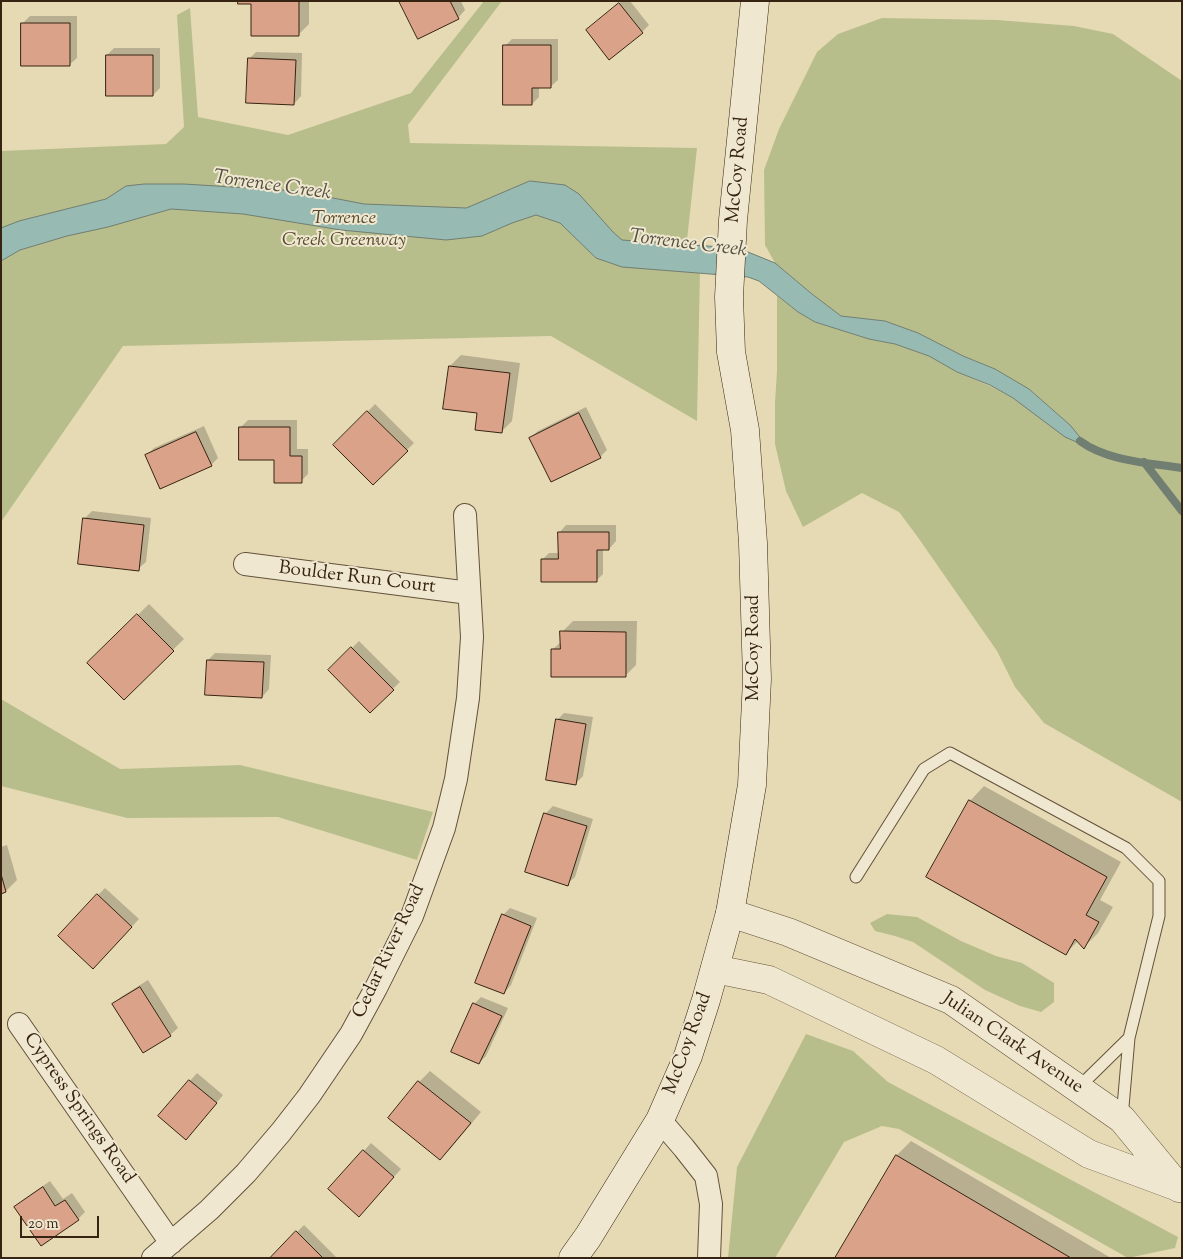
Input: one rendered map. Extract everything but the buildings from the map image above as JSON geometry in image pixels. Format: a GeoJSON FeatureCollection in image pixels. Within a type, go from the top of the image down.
{"type":"FeatureCollection","features":[{"type":"Feature","properties":{"kind":"main road","name":"McCoy Road"},"geometry":{"type":"LineString","coordinates":[[573,1258],[660,1120],[688,1056],[706,1000],[730,912],[752,784],[757,679],[753,534],[745,430],[731,352],[729,297],[733,220],[754,1]]}},
{"type":"Feature","properties":{"kind":"main road","name":"Julian Clark Avenue"},"geometry":{"type":"LineString","coordinates":[[730,912],[788,932],[951,1000],[1122,1119],[1180,1188]]}},
{"type":"Feature","properties":{"kind":"main road","name":"Julian Clark Avenue"},"geometry":{"type":"LineString","coordinates":[[715,969],[769,980],[778,984],[936,1060],[1089,1154],[1180,1188]]}},
{"type":"Feature","properties":{"kind":"street","name":"Cedar River Road"},"geometry":{"type":"LineString","coordinates":[[153,1258],[209,1210],[246,1173],[309,1096],[355,1027],[412,916],[444,828],[456,779],[468,698],[472,637],[465,515]]}},
{"type":"Feature","properties":{"kind":"street","name":"Boulder Run Court"},"geometry":{"type":"LineString","coordinates":[[245,564],[469,593]]}},
{"type":"Feature","properties":{"kind":"street","name":"Cypress Springs Road"},"geometry":{"type":"LineString","coordinates":[[19,1024],[171,1244]]}},
{"type":"Feature","properties":{"kind":"street"},"geometry":{"type":"LineString","coordinates":[[660,1120],[706,1176],[711,1204],[709,1258]]}},
{"type":"Feature","properties":{"kind":"lane"},"geometry":{"type":"LineString","coordinates":[[856,877],[924,768],[950,753],[1126,848],[1159,881],[1159,916],[1129,1038],[1122,1119]]}},
{"type":"Feature","properties":{"kind":"lane"},"geometry":{"type":"LineString","coordinates":[[1077,1088],[1129,1038]]}},
{"type":"Feature","properties":{"kind":"green space","name":"Torrence Creek Greenway"},"geometry":{"type":"Polygon","coordinates":[[[484,1],[502,1],[408,125],[410,143],[697,148],[684,268],[700,270],[697,421],[551,336],[123,346],[1,522],[1,151],[166,144],[184,127],[177,15],[190,8],[198,117],[288,135],[411,93],[484,1]]]}},
{"type":"Feature","properties":{"kind":"green space"},"geometry":{"type":"Polygon","coordinates":[[[882,18],[997,20],[1074,26],[1113,34],[1182,81],[1182,802],[1044,723],[1015,687],[997,651],[899,512],[862,493],[803,527],[786,491],[775,444],[777,296],[815,322],[869,339],[895,344],[929,356],[957,372],[1070,425],[1029,389],[995,369],[963,356],[918,333],[885,321],[841,316],[775,263],[765,245],[764,170],[779,129],[817,52],[838,34],[882,18]]]}},
{"type":"Feature","properties":{"kind":"green space"},"geometry":{"type":"Polygon","coordinates":[[[1,699],[120,769],[240,765],[433,812],[417,860],[278,817],[127,818],[1,786],[1,699]]]}},
{"type":"Feature","properties":{"kind":"green space"},"geometry":{"type":"Polygon","coordinates":[[[887,914],[917,917],[961,941],[996,956],[1022,963],[1054,983],[1054,1002],[1041,1012],[1020,1006],[985,990],[913,942],[875,931],[870,923],[887,914]]]}},
{"type":"Feature","properties":{"kind":"green space"},"geometry":{"type":"Polygon","coordinates":[[[806,1034],[853,1051],[888,1082],[1178,1237],[1175,1248],[1128,1258],[899,1129],[882,1126],[844,1142],[775,1258],[728,1258],[737,1167],[806,1034]]]}},
{"type":"Feature","properties":{"kind":"water"},"geometry":{"type":"Polygon","coordinates":[[[530,181],[565,185],[579,194],[622,240],[721,247],[748,252],[775,263],[841,316],[885,321],[918,333],[963,356],[995,369],[1029,389],[1070,425],[1088,447],[1065,437],[1013,398],[990,385],[957,372],[929,356],[895,344],[869,339],[815,322],[798,312],[759,281],[748,277],[622,267],[596,258],[560,223],[536,215],[482,236],[446,240],[341,230],[243,214],[171,209],[20,250],[1,261],[1,228],[19,221],[106,199],[126,186],[184,184],[297,191],[364,204],[466,208],[530,181]]]}},
{"type":"Feature","properties":{"kind":"waterway","name":"Torrence Creek"},"geometry":{"type":"LineString","coordinates":[[1080,441],[1091,448],[1115,457],[1142,463],[1182,468]]}},
{"type":"Feature","properties":{"kind":"waterway"},"geometry":{"type":"LineString","coordinates":[[1144,462],[1182,511]]}}]}
